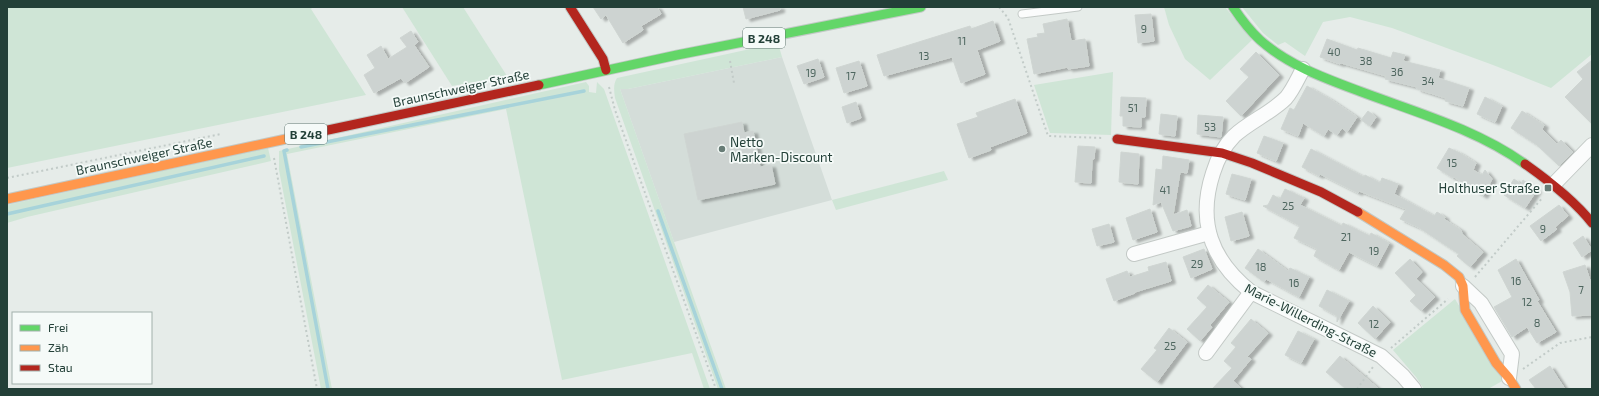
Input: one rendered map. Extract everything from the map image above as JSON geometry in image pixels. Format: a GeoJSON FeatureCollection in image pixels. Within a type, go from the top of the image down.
{"type":"FeatureCollection","features":[{"type":"Feature","properties":{"kind":"main road"},"geometry":{"type":"LineString","coordinates":[[570,7],[603,59],[606,70]]}},
{"type":"Feature","properties":{"kind":"main road","name":"Braunschweiger Straße"},"geometry":{"type":"LineString","coordinates":[[7,199],[606,70],[921,7]]}},
{"type":"Feature","properties":{"kind":"main road"},"geometry":{"type":"LineString","coordinates":[[1233,7],[1252,32],[1270,48],[1303,69],[1447,123],[1487,140],[1520,159],[1554,184],[1592,223]]}},
{"type":"Feature","properties":{"kind":"main road"},"geometry":{"type":"LineString","coordinates":[[1117,139],[1222,153],[1252,163],[1321,192],[1379,224],[1444,265],[1459,277],[1463,286]]}},
{"type":"Feature","properties":{"kind":"street","name":"Marie-Willerding-Straße"},"geometry":{"type":"LineString","coordinates":[[1303,69],[1286,97],[1233,137],[1222,153],[1217,163],[1207,195],[1205,213],[1209,233],[1223,265],[1235,279],[1251,292],[1381,356],[1403,376],[1414,389]]}},
{"type":"Feature","properties":{"kind":"street"},"geometry":{"type":"LineString","coordinates":[[1554,184],[1592,145]]}},
{"type":"Feature","properties":{"kind":"street"},"geometry":{"type":"LineString","coordinates":[[1134,254],[1209,233]]}},
{"type":"Feature","properties":{"kind":"street"},"geometry":{"type":"LineString","coordinates":[[1463,286],[1481,302],[1512,354],[1513,383]]}},
{"type":"Feature","properties":{"kind":"street"},"geometry":{"type":"LineString","coordinates":[[1206,353],[1251,292]]}},
{"type":"Feature","properties":{"kind":"lane"},"geometry":{"type":"LineString","coordinates":[[1022,14],[1078,7]]}},
{"type":"Feature","properties":{"kind":"path"},"geometry":{"type":"LineString","coordinates":[[999,7],[1008,18],[1048,136],[1117,139]]}},
{"type":"Feature","properties":{"kind":"path"},"geometry":{"type":"LineString","coordinates":[[606,70],[615,110],[716,389]]}},
{"type":"Feature","properties":{"kind":"path"},"geometry":{"type":"LineString","coordinates":[[274,141],[274,160],[316,389]]}},
{"type":"Feature","properties":{"kind":"path"},"geometry":{"type":"LineString","coordinates":[[1476,276],[1554,184]]}},
{"type":"Feature","properties":{"kind":"path"},"geometry":{"type":"LineString","coordinates":[[1392,347],[1450,297]]}},
{"type":"Feature","properties":{"kind":"path"},"geometry":{"type":"LineString","coordinates":[[1513,383],[1560,343],[1592,337]]}},
{"type":"Feature","properties":{"kind":"shaded area"},"geometry":{"type":"Polygon","coordinates":[[[782,57],[832,200],[674,242],[620,89],[628,89],[782,57]]]}},
{"type":"Feature","properties":{"kind":"green space"},"geometry":{"type":"Polygon","coordinates":[[[7,7],[313,7],[311,9],[366,95],[7,168],[7,7]]]}},
{"type":"Feature","properties":{"kind":"green space"},"geometry":{"type":"Polygon","coordinates":[[[402,7],[463,7],[507,76],[452,86],[402,7]]]}},
{"type":"Feature","properties":{"kind":"green space"},"geometry":{"type":"Polygon","coordinates":[[[1164,7],[1225,7],[1252,40],[1210,80],[1185,59],[1169,25],[1164,7]]]}},
{"type":"Feature","properties":{"kind":"green space"},"geometry":{"type":"Polygon","coordinates":[[[1242,7],[1592,7],[1592,54],[1551,88],[1392,28],[1350,17],[1323,22],[1305,56],[1285,42],[1278,45],[1263,33],[1242,7]]]}},
{"type":"Feature","properties":{"kind":"green space"},"geometry":{"type":"Polygon","coordinates":[[[778,43],[782,57],[628,89],[620,89],[726,389],[718,389],[615,98],[614,85],[617,78],[778,43]]]}},
{"type":"Feature","properties":{"kind":"green space"},"geometry":{"type":"Polygon","coordinates":[[[1113,72],[1111,135],[1050,133],[1034,85],[1113,72]]]}},
{"type":"Feature","properties":{"kind":"green space"},"geometry":{"type":"Polygon","coordinates":[[[586,82],[589,86],[589,92],[596,93],[597,82],[604,89],[710,389],[704,389],[692,353],[562,380],[506,109],[287,154],[332,389],[321,389],[279,170],[279,151],[586,82]]]}},
{"type":"Feature","properties":{"kind":"green space"},"geometry":{"type":"Polygon","coordinates":[[[268,148],[271,161],[27,217],[7,223],[7,205],[268,148]]]}},
{"type":"Feature","properties":{"kind":"green space"},"geometry":{"type":"Polygon","coordinates":[[[944,171],[948,180],[836,210],[832,200],[944,171]]]}},
{"type":"Feature","properties":{"kind":"green space"},"geometry":{"type":"Polygon","coordinates":[[[1455,299],[1504,380],[1488,389],[1424,389],[1416,377],[1393,350],[1455,299]]]}},
{"type":"Feature","properties":{"kind":"building"},"geometry":{"type":"Polygon","coordinates":[[[593,7],[657,7],[661,14],[641,26],[643,30],[623,43],[606,15],[601,19],[593,7]]]}},
{"type":"Feature","properties":{"kind":"building"},"geometry":{"type":"Polygon","coordinates":[[[743,7],[780,7],[780,10],[746,19],[743,7]]]}},
{"type":"Feature","properties":{"kind":"building"},"geometry":{"type":"Polygon","coordinates":[[[1151,14],[1154,41],[1138,43],[1135,15],[1151,14]]]}},
{"type":"Feature","properties":{"kind":"building"},"geometry":{"type":"Polygon","coordinates":[[[1067,19],[1071,41],[1085,39],[1089,66],[1068,69],[1068,67],[1034,74],[1027,39],[1038,37],[1037,34],[1045,33],[1043,24],[1067,19]]]}},
{"type":"Feature","properties":{"kind":"building"},"geometry":{"type":"Polygon","coordinates":[[[993,21],[1000,41],[977,50],[985,74],[961,83],[952,57],[884,76],[877,55],[970,26],[971,29],[993,21]]]}},
{"type":"Feature","properties":{"kind":"building"},"geometry":{"type":"Polygon","coordinates":[[[411,31],[418,42],[414,45],[429,67],[405,83],[401,78],[374,93],[364,75],[375,68],[367,55],[381,46],[388,59],[407,47],[400,38],[411,31]]]}},
{"type":"Feature","properties":{"kind":"building"},"geometry":{"type":"Polygon","coordinates":[[[1327,39],[1357,50],[1358,48],[1391,58],[1393,52],[1405,55],[1403,61],[1440,70],[1438,78],[1469,88],[1463,106],[1445,101],[1446,98],[1417,89],[1417,87],[1385,79],[1386,76],[1320,57],[1327,39]]]}},
{"type":"Feature","properties":{"kind":"building"},"geometry":{"type":"Polygon","coordinates":[[[1256,52],[1279,75],[1241,116],[1226,101],[1249,77],[1240,69],[1256,52]]]}},
{"type":"Feature","properties":{"kind":"building"},"geometry":{"type":"Polygon","coordinates":[[[818,59],[824,77],[804,84],[797,66],[818,59]]]}},
{"type":"Feature","properties":{"kind":"building"},"geometry":{"type":"Polygon","coordinates":[[[1592,60],[1592,124],[1565,97],[1583,79],[1577,72],[1592,60]]]}},
{"type":"Feature","properties":{"kind":"building"},"geometry":{"type":"Polygon","coordinates":[[[859,61],[867,86],[844,93],[836,68],[859,61]]]}},
{"type":"Feature","properties":{"kind":"building"},"geometry":{"type":"Polygon","coordinates":[[[1307,86],[1357,117],[1347,132],[1342,128],[1337,135],[1328,129],[1324,136],[1303,123],[1298,136],[1281,129],[1290,108],[1294,110],[1307,86]]]}},
{"type":"Feature","properties":{"kind":"building"},"geometry":{"type":"Polygon","coordinates":[[[1121,97],[1146,98],[1145,117],[1141,117],[1141,127],[1123,126],[1123,116],[1120,116],[1121,97]]]}},
{"type":"Feature","properties":{"kind":"building"},"geometry":{"type":"Polygon","coordinates":[[[1485,97],[1502,106],[1495,122],[1477,114],[1485,97]]]}},
{"type":"Feature","properties":{"kind":"building"},"geometry":{"type":"Polygon","coordinates":[[[1015,99],[1027,133],[990,147],[991,150],[969,158],[957,124],[978,117],[976,113],[1015,99]]]}},
{"type":"Feature","properties":{"kind":"building"},"geometry":{"type":"Polygon","coordinates":[[[856,102],[861,118],[847,123],[842,107],[856,102]]]}},
{"type":"Feature","properties":{"kind":"building"},"geometry":{"type":"Polygon","coordinates":[[[1368,111],[1376,117],[1370,126],[1361,120],[1368,111]]]}},
{"type":"Feature","properties":{"kind":"building"},"geometry":{"type":"Polygon","coordinates":[[[1522,111],[1544,125],[1542,129],[1557,144],[1561,140],[1573,152],[1559,166],[1537,145],[1511,128],[1522,111]]]}},
{"type":"Feature","properties":{"kind":"building"},"geometry":{"type":"Polygon","coordinates":[[[1161,114],[1177,116],[1175,136],[1159,134],[1161,114]]]}},
{"type":"Feature","properties":{"kind":"building"},"geometry":{"type":"Polygon","coordinates":[[[1198,115],[1223,117],[1221,137],[1197,134],[1198,115]]]}},
{"type":"Feature","properties":{"kind":"building","name":"Netto Marken-Discount"},"geometry":{"type":"Polygon","coordinates":[[[742,122],[744,133],[753,131],[760,167],[771,165],[775,184],[698,200],[684,134],[742,122]]]}},
{"type":"Feature","properties":{"kind":"building"},"geometry":{"type":"Polygon","coordinates":[[[1264,136],[1283,143],[1276,161],[1257,153],[1264,136]]]}},
{"type":"Feature","properties":{"kind":"building"},"geometry":{"type":"Polygon","coordinates":[[[1078,146],[1095,147],[1094,159],[1092,159],[1091,183],[1075,182],[1078,146]]]}},
{"type":"Feature","properties":{"kind":"building"},"geometry":{"type":"Polygon","coordinates":[[[1449,148],[1476,163],[1473,170],[1482,175],[1485,170],[1492,179],[1483,196],[1437,168],[1449,148]]]}},
{"type":"Feature","properties":{"kind":"building"},"geometry":{"type":"Polygon","coordinates":[[[1311,149],[1364,177],[1365,175],[1380,183],[1382,178],[1398,184],[1394,194],[1434,216],[1437,212],[1445,217],[1444,219],[1461,230],[1462,234],[1483,252],[1470,267],[1457,256],[1459,254],[1418,227],[1400,219],[1406,209],[1359,191],[1358,193],[1320,174],[1319,176],[1302,167],[1311,149]]]}},
{"type":"Feature","properties":{"kind":"building"},"geometry":{"type":"Polygon","coordinates":[[[1121,152],[1139,154],[1138,184],[1119,182],[1121,152]]]}},
{"type":"Feature","properties":{"kind":"building"},"geometry":{"type":"Polygon","coordinates":[[[1163,156],[1189,160],[1187,173],[1180,172],[1173,215],[1187,210],[1191,226],[1173,231],[1161,202],[1153,205],[1156,169],[1162,170],[1163,156]]]}},
{"type":"Feature","properties":{"kind":"building"},"geometry":{"type":"Polygon","coordinates":[[[1232,174],[1251,179],[1245,200],[1226,194],[1232,174]]]}},
{"type":"Feature","properties":{"kind":"building"},"geometry":{"type":"Polygon","coordinates":[[[1514,179],[1521,184],[1523,180],[1537,190],[1525,208],[1504,195],[1514,179]]]}},
{"type":"Feature","properties":{"kind":"building"},"geometry":{"type":"Polygon","coordinates":[[[1285,189],[1304,198],[1300,205],[1342,226],[1343,223],[1370,236],[1371,233],[1389,243],[1377,266],[1349,252],[1339,270],[1314,256],[1317,249],[1294,238],[1300,226],[1263,206],[1268,205],[1273,195],[1280,199],[1285,189]]]}},
{"type":"Feature","properties":{"kind":"building"},"geometry":{"type":"Polygon","coordinates":[[[1559,205],[1568,216],[1555,227],[1557,229],[1541,241],[1530,226],[1559,205]]]}},
{"type":"Feature","properties":{"kind":"building"},"geometry":{"type":"Polygon","coordinates":[[[1150,209],[1157,232],[1133,240],[1126,218],[1150,209]]]}},
{"type":"Feature","properties":{"kind":"building"},"geometry":{"type":"Polygon","coordinates":[[[1242,212],[1249,236],[1231,241],[1225,217],[1242,212]]]}},
{"type":"Feature","properties":{"kind":"building"},"geometry":{"type":"Polygon","coordinates":[[[1109,224],[1114,242],[1097,246],[1092,229],[1109,224]]]}},
{"type":"Feature","properties":{"kind":"building"},"geometry":{"type":"Polygon","coordinates":[[[1583,236],[1592,250],[1582,257],[1573,243],[1583,236]]]}},
{"type":"Feature","properties":{"kind":"building"},"geometry":{"type":"Polygon","coordinates":[[[1204,249],[1212,269],[1191,278],[1183,257],[1204,249]]]}},
{"type":"Feature","properties":{"kind":"building"},"geometry":{"type":"Polygon","coordinates":[[[1258,249],[1288,271],[1290,268],[1309,277],[1299,297],[1266,279],[1264,282],[1245,268],[1258,249]]]}},
{"type":"Feature","properties":{"kind":"building"},"geometry":{"type":"Polygon","coordinates":[[[1410,259],[1422,272],[1416,279],[1435,297],[1421,311],[1410,301],[1416,295],[1395,273],[1410,259]]]}},
{"type":"Feature","properties":{"kind":"building"},"geometry":{"type":"Polygon","coordinates":[[[1516,259],[1539,300],[1537,301],[1556,332],[1537,343],[1527,327],[1512,337],[1494,307],[1512,297],[1498,270],[1516,259]]]}},
{"type":"Feature","properties":{"kind":"building"},"geometry":{"type":"Polygon","coordinates":[[[1166,262],[1171,281],[1135,292],[1114,301],[1106,279],[1127,271],[1130,277],[1149,271],[1148,267],[1166,262]]]}},
{"type":"Feature","properties":{"kind":"building"},"geometry":{"type":"Polygon","coordinates":[[[1585,265],[1592,286],[1592,315],[1572,316],[1570,292],[1563,272],[1585,265]]]}},
{"type":"Feature","properties":{"kind":"building"},"geometry":{"type":"Polygon","coordinates":[[[1208,285],[1229,302],[1210,325],[1212,327],[1200,341],[1187,329],[1207,307],[1197,298],[1208,285]]]}},
{"type":"Feature","properties":{"kind":"building"},"geometry":{"type":"Polygon","coordinates":[[[1327,290],[1349,301],[1337,322],[1337,316],[1319,306],[1327,290]]]}},
{"type":"Feature","properties":{"kind":"building"},"geometry":{"type":"Polygon","coordinates":[[[1373,306],[1390,322],[1375,339],[1358,323],[1373,306]]]}},
{"type":"Feature","properties":{"kind":"building"},"geometry":{"type":"Polygon","coordinates":[[[1251,319],[1268,333],[1247,357],[1251,359],[1233,381],[1242,389],[1212,389],[1232,368],[1224,361],[1236,347],[1231,343],[1251,319]]]}},
{"type":"Feature","properties":{"kind":"building"},"geometry":{"type":"Polygon","coordinates":[[[1169,328],[1187,342],[1157,382],[1141,369],[1157,350],[1154,348],[1169,328]]]}},
{"type":"Feature","properties":{"kind":"building"},"geometry":{"type":"Polygon","coordinates":[[[1298,331],[1314,339],[1301,363],[1285,355],[1298,331]]]}},
{"type":"Feature","properties":{"kind":"building"},"geometry":{"type":"Polygon","coordinates":[[[1340,356],[1379,389],[1346,389],[1326,372],[1340,356]]]}},
{"type":"Feature","properties":{"kind":"building"},"geometry":{"type":"Polygon","coordinates":[[[1550,366],[1565,389],[1536,389],[1529,380],[1550,366]]]}},
{"type":"Feature","properties":{"kind":"waterway"},"geometry":{"type":"LineString","coordinates":[[301,147],[584,91]]}},
{"type":"Feature","properties":{"kind":"waterway"},"geometry":{"type":"LineString","coordinates":[[287,150],[284,151],[328,389]]}},
{"type":"Feature","properties":{"kind":"waterway"},"geometry":{"type":"LineString","coordinates":[[7,214],[264,156]]}},
{"type":"Feature","properties":{"kind":"waterway"},"geometry":{"type":"LineString","coordinates":[[658,211],[722,389]]}},
{"type":"Feature","properties":{"kind":"traffic: fast"},"geometry":{"type":"LineString","coordinates":[[539,85],[677,55],[921,7]]}},
{"type":"Feature","properties":{"kind":"traffic: fast"},"geometry":{"type":"LineString","coordinates":[[1233,7],[1245,24],[1260,40],[1282,57],[1294,64],[1333,81],[1466,131],[1525,164]]}},
{"type":"Feature","properties":{"kind":"traffic: slow"},"geometry":{"type":"LineString","coordinates":[[7,199],[314,133]]}},
{"type":"Feature","properties":{"kind":"traffic: slow"},"geometry":{"type":"LineString","coordinates":[[1358,212],[1444,265],[1459,277],[1463,286],[1465,310],[1496,363],[1516,389]]}},
{"type":"Feature","properties":{"kind":"traffic: jam"},"geometry":{"type":"LineString","coordinates":[[570,7],[603,59],[606,70]]}},
{"type":"Feature","properties":{"kind":"traffic: jam"},"geometry":{"type":"LineString","coordinates":[[314,133],[539,85]]}},
{"type":"Feature","properties":{"kind":"traffic: jam"},"geometry":{"type":"LineString","coordinates":[[1117,139],[1222,153],[1252,163],[1321,192],[1358,212]]}},
{"type":"Feature","properties":{"kind":"traffic: jam"},"geometry":{"type":"LineString","coordinates":[[1525,164],[1552,184],[1592,223]]}},
{"type":"Feature","properties":{"kind":"place","name":"Netto Marken-Discount"},"geometry":{"type":"Point","coordinates":[722,149]}},
{"type":"Feature","properties":{"kind":"place","name":"Holthuser Straße"},"geometry":{"type":"Point","coordinates":[1548,188]}}]}
